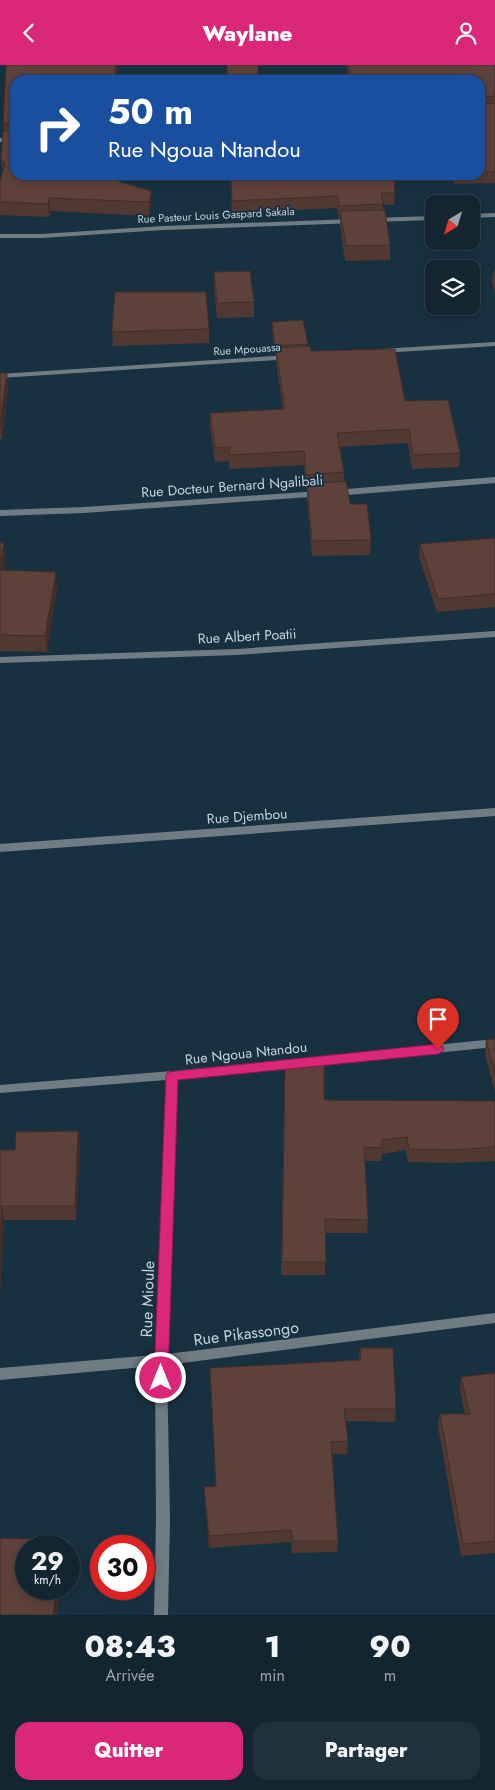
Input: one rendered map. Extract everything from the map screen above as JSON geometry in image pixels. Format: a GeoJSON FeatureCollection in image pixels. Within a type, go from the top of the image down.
{"type":"FeatureCollection","features":[{"type":"Feature","properties":{"kind":"street"},"geometry":{"type":"LineString","coordinates":[[480,216],[495,215]]}},
{"type":"Feature","properties":{"kind":"street","name":"Rue Pasteur Louis Gaspard Sakala"},"geometry":{"type":"LineString","coordinates":[[0,236],[42,236],[163,228],[425,218]]}},
{"type":"Feature","properties":{"kind":"street"},"geometry":{"type":"LineString","coordinates":[[371,351],[495,344]]}},
{"type":"Feature","properties":{"kind":"street","name":"Rue Mpouassa"},"geometry":{"type":"LineString","coordinates":[[0,376],[293,357]]}},
{"type":"Feature","properties":{"kind":"street","name":"Rue Docteur Bernard Ngalibali"},"geometry":{"type":"LineString","coordinates":[[0,513],[84,510],[495,480]]}},
{"type":"Feature","properties":{"kind":"street","name":"Rue Albert Poatii"},"geometry":{"type":"LineString","coordinates":[[0,660],[237,651],[495,634]]}},
{"type":"Feature","properties":{"kind":"street","name":"Rue Djembou"},"geometry":{"type":"LineString","coordinates":[[0,848],[495,812]]}},
{"type":"Feature","properties":{"kind":"street","name":"Rue Ngoua Ntandou"},"geometry":{"type":"LineString","coordinates":[[0,1089],[172,1075],[495,1043]]}},
{"type":"Feature","properties":{"kind":"street","name":"Rue Mioule"},"geometry":{"type":"LineString","coordinates":[[161,1615],[163,1520],[161,1360],[172,1075]]}},
{"type":"Feature","properties":{"kind":"street","name":"Rue Pikassongo"},"geometry":{"type":"LineString","coordinates":[[0,1374],[161,1360],[495,1318]]}},
{"type":"Feature","properties":{"kind":"building"},"geometry":{"type":"Polygon","coordinates":[[[6,65],[116,65],[115,75],[10,75],[10,124],[3,123],[6,65]]]}},
{"type":"Feature","properties":{"kind":"building"},"geometry":{"type":"Polygon","coordinates":[[[227,65],[258,65],[258,75],[227,75],[227,65]]]}},
{"type":"Feature","properties":{"kind":"building"},"geometry":{"type":"Polygon","coordinates":[[[348,65],[495,65],[495,96],[485,97],[485,75],[350,75],[348,65]]]}},
{"type":"Feature","properties":{"kind":"building"},"geometry":{"type":"Polygon","coordinates":[[[495,103],[495,172],[485,172],[485,104],[495,103]]]}},
{"type":"Feature","properties":{"kind":"building"},"geometry":{"type":"Polygon","coordinates":[[[3,131],[10,131],[10,180],[115,180],[151,191],[149,202],[49,198],[48,204],[0,202],[0,181],[5,163],[1,160],[3,131]]]}},
{"type":"Feature","properties":{"kind":"building"},"geometry":{"type":"Polygon","coordinates":[[[231,180],[394,180],[395,193],[381,193],[383,204],[339,206],[338,196],[232,201],[231,180]]]}},
{"type":"Feature","properties":{"kind":"building"},"geometry":{"type":"Polygon","coordinates":[[[385,210],[390,245],[346,246],[340,211],[385,210]]]}},
{"type":"Feature","properties":{"kind":"building"},"geometry":{"type":"Polygon","coordinates":[[[250,271],[254,302],[217,303],[214,272],[250,271]]]}},
{"type":"Feature","properties":{"kind":"building"},"geometry":{"type":"Polygon","coordinates":[[[115,292],[206,292],[209,329],[112,332],[115,292]]]}},
{"type":"Feature","properties":{"kind":"building"},"geometry":{"type":"Polygon","coordinates":[[[303,320],[308,344],[275,346],[272,322],[303,320]]]}},
{"type":"Feature","properties":{"kind":"building"},"geometry":{"type":"Polygon","coordinates":[[[310,346],[311,351],[395,349],[405,401],[448,400],[460,453],[413,455],[409,429],[337,433],[344,472],[306,475],[304,451],[229,455],[230,447],[215,448],[210,413],[285,409],[276,348],[310,346]]]}},
{"type":"Feature","properties":{"kind":"building"},"geometry":{"type":"Polygon","coordinates":[[[0,373],[7,373],[0,424],[0,373]]]}},
{"type":"Feature","properties":{"kind":"building"},"geometry":{"type":"Polygon","coordinates":[[[346,481],[350,504],[367,504],[371,540],[312,541],[307,484],[346,481]]]}},
{"type":"Feature","properties":{"kind":"building"},"geometry":{"type":"Polygon","coordinates":[[[495,538],[495,594],[438,599],[420,544],[495,538]]]}},
{"type":"Feature","properties":{"kind":"building"},"geometry":{"type":"Polygon","coordinates":[[[0,543],[4,543],[0,564],[0,543]]]}},
{"type":"Feature","properties":{"kind":"building"},"geometry":{"type":"Polygon","coordinates":[[[0,570],[56,572],[45,636],[0,635],[0,570]]]}},
{"type":"Feature","properties":{"kind":"building"},"geometry":{"type":"Polygon","coordinates":[[[495,1039],[495,1072],[486,1040],[495,1039]]]}},
{"type":"Feature","properties":{"kind":"building"},"geometry":{"type":"Polygon","coordinates":[[[324,1062],[324,1100],[495,1101],[495,1147],[455,1150],[409,1149],[407,1137],[382,1140],[382,1148],[364,1147],[368,1220],[325,1219],[326,1262],[282,1262],[285,1063],[324,1062]]]}},
{"type":"Feature","properties":{"kind":"building"},"geometry":{"type":"Polygon","coordinates":[[[78,1131],[75,1206],[2,1206],[0,1245],[0,1150],[15,1150],[16,1132],[78,1131]]]}},
{"type":"Feature","properties":{"kind":"building"},"geometry":{"type":"Polygon","coordinates":[[[360,1348],[393,1348],[396,1409],[344,1409],[348,1441],[331,1442],[338,1541],[293,1541],[291,1530],[209,1536],[204,1487],[216,1486],[210,1368],[361,1360],[360,1348]]]}},
{"type":"Feature","properties":{"kind":"building"},"geometry":{"type":"Polygon","coordinates":[[[495,1373],[495,1541],[463,1544],[440,1414],[470,1414],[461,1377],[495,1373]]]}},
{"type":"Feature","properties":{"kind":"building"},"geometry":{"type":"Polygon","coordinates":[[[0,1538],[15,1538],[15,1600],[55,1600],[53,1615],[0,1615],[0,1538]]]}},
{"type":"Feature","properties":{"kind":"route"},"geometry":{"type":"LineString","coordinates":[[161,1378],[172,1075],[438,1049]]}}]}
